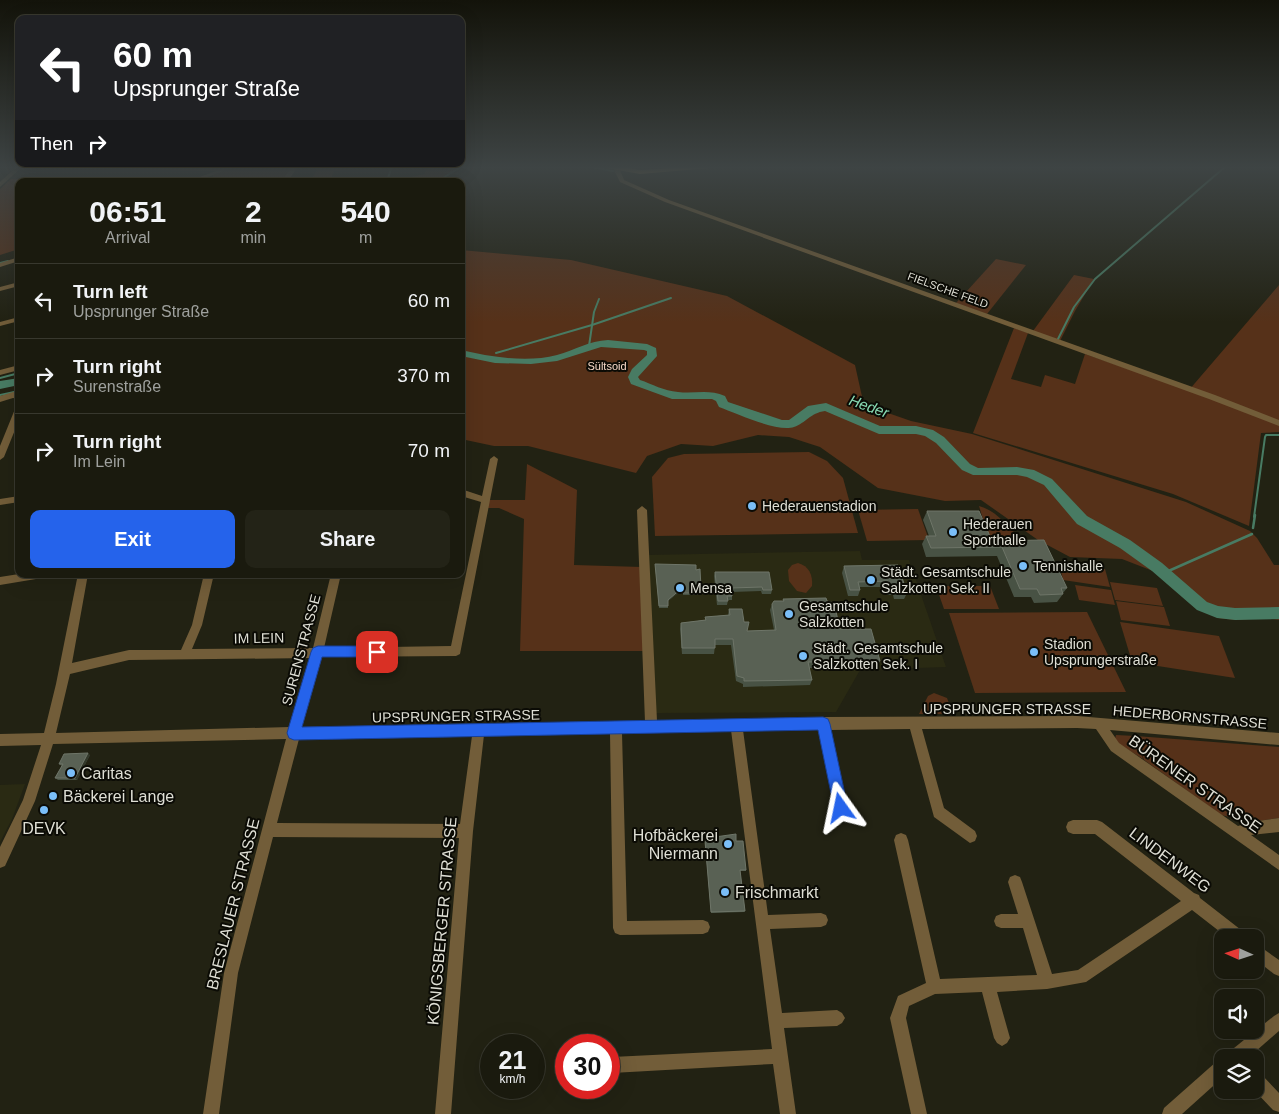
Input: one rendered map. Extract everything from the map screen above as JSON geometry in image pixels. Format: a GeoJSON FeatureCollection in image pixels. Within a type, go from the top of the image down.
{"type":"FeatureCollection","features":[{"type":"Feature","properties":{"kind":"street","name":"FIELSCHE FELD"},"geometry":{"type":"LineString","coordinates":[[714,218],[1212,397],[1279,423]]}},
{"type":"Feature","properties":{"kind":"street"},"geometry":{"type":"LineString","coordinates":[[0,259],[15,254]]}},
{"type":"Feature","properties":{"kind":"street"},"geometry":{"type":"LineString","coordinates":[[0,265],[15,260]]}},
{"type":"Feature","properties":{"kind":"street"},"geometry":{"type":"LineString","coordinates":[[0,289],[15,285]]}},
{"type":"Feature","properties":{"kind":"street"},"geometry":{"type":"LineString","coordinates":[[0,324],[15,320]]}},
{"type":"Feature","properties":{"kind":"street"},"geometry":{"type":"LineString","coordinates":[[0,373],[15,368]]}},
{"type":"Feature","properties":{"kind":"street"},"geometry":{"type":"LineString","coordinates":[[0,399],[15,395]]}},
{"type":"Feature","properties":{"kind":"street"},"geometry":{"type":"LineString","coordinates":[[0,457],[15,419]]}},
{"type":"Feature","properties":{"kind":"street"},"geometry":{"type":"LineString","coordinates":[[465,493],[485,500],[494,459]]}},
{"type":"Feature","properties":{"kind":"street"},"geometry":{"type":"LineString","coordinates":[[0,502],[15,500]]}},
{"type":"Feature","properties":{"kind":"street","name":"IM LEIN"},"geometry":{"type":"LineString","coordinates":[[65,670],[129,655],[456,651],[485,500]]}},
{"type":"Feature","properties":{"kind":"street"},"geometry":{"type":"LineString","coordinates":[[642,510],[651,728]]}},
{"type":"Feature","properties":{"kind":"street"},"geometry":{"type":"LineString","coordinates":[[0,581],[18,578]]}},
{"type":"Feature","properties":{"kind":"street"},"geometry":{"type":"LineString","coordinates":[[0,861],[21,820],[49,738],[83,578]]}},
{"type":"Feature","properties":{"kind":"street"},"geometry":{"type":"LineString","coordinates":[[184,655],[197,624],[208,578]]}},
{"type":"Feature","properties":{"kind":"street","name":"SURENSTRASSE"},"geometry":{"type":"LineString","coordinates":[[294,733],[318,652],[335,578]]}},
{"type":"Feature","properties":{"kind":"street","name":"UPSPRUNGER STRASSE"},"geometry":{"type":"LineString","coordinates":[[0,740],[294,733],[651,728],[736,724],[1077,722],[1099,724]]}},
{"type":"Feature","properties":{"kind":"street"},"geometry":{"type":"LineString","coordinates":[[736,724],[788,1114]]}},
{"type":"Feature","properties":{"kind":"street"},"geometry":{"type":"LineString","coordinates":[[823,724],[841,808]]}},
{"type":"Feature","properties":{"kind":"street","name":"UPSPRUNGER STRASSE"},"geometry":{"type":"LineString","coordinates":[[914,724],[939,812],[970,836]]}},
{"type":"Feature","properties":{"kind":"street","name":"HEDERBORNSTRASSE"},"geometry":{"type":"LineString","coordinates":[[1099,724],[1279,739]]}},
{"type":"Feature","properties":{"kind":"street","name":"BÜRENER STRASSE"},"geometry":{"type":"LineString","coordinates":[[1099,724],[1115,747],[1279,863]]}},
{"type":"Feature","properties":{"kind":"street"},"geometry":{"type":"LineString","coordinates":[[616,728],[620,928],[703,927]]}},
{"type":"Feature","properties":{"kind":"street","name":"KÖNIGSBERGER STRASSE"},"geometry":{"type":"LineString","coordinates":[[443,1114],[466,831],[479,730]]}},
{"type":"Feature","properties":{"kind":"street","name":"BRESLAUER STRASSE"},"geometry":{"type":"LineString","coordinates":[[211,1114],[231,973],[294,733]]}},
{"type":"Feature","properties":{"kind":"street"},"geometry":{"type":"LineString","coordinates":[[1238,834],[1251,829],[1279,825]]}},
{"type":"Feature","properties":{"kind":"street","name":"LINDENWEG"},"geometry":{"type":"LineString","coordinates":[[1073,827],[1097,827],[1229,929]]}},
{"type":"Feature","properties":{"kind":"street"},"geometry":{"type":"LineString","coordinates":[[269,830],[466,831]]}},
{"type":"Feature","properties":{"kind":"street"},"geometry":{"type":"LineString","coordinates":[[901,840],[934,987]]}},
{"type":"Feature","properties":{"kind":"street"},"geometry":{"type":"LineString","coordinates":[[1015,882],[1046,982]]}},
{"type":"Feature","properties":{"kind":"street"},"geometry":{"type":"LineString","coordinates":[[919,1114],[898,1018],[903,1001],[934,987],[988,986],[1046,982],[1080,977],[1194,900]]}},
{"type":"Feature","properties":{"kind":"street"},"geometry":{"type":"LineString","coordinates":[[762,922],[820,920]]}},
{"type":"Feature","properties":{"kind":"street"},"geometry":{"type":"LineString","coordinates":[[1001,921],[1027,921]]}},
{"type":"Feature","properties":{"kind":"street"},"geometry":{"type":"LineString","coordinates":[[1264,957],[1279,969]]}},
{"type":"Feature","properties":{"kind":"street"},"geometry":{"type":"LineString","coordinates":[[988,986],[1002,1038]]}},
{"type":"Feature","properties":{"kind":"street"},"geometry":{"type":"LineString","coordinates":[[775,1021],[837,1018]]}},
{"type":"Feature","properties":{"kind":"street"},"geometry":{"type":"LineString","coordinates":[[1246,1049],[1279,1021]]}},
{"type":"Feature","properties":{"kind":"street"},"geometry":{"type":"LineString","coordinates":[[620,1065],[780,1056]]}},
{"type":"Feature","properties":{"kind":"street"},"geometry":{"type":"LineString","coordinates":[[1170,1114],[1214,1075]]}},
{"type":"Feature","properties":{"kind":"street"},"geometry":{"type":"LineString","coordinates":[[1264,1089],[1279,1104]]}},
{"type":"Feature","properties":{"kind":"shaded area","name":"Gesamtschule Salzkotten"},"geometry":{"type":"Polygon","coordinates":[[[860,551],[862,560],[909,560],[946,667],[860,670],[836,712],[654,713],[648,555],[860,551]]]}},
{"type":"Feature","properties":{"kind":"shaded area"},"geometry":{"type":"Polygon","coordinates":[[[25,784],[12,819],[0,842],[0,785],[25,784]]]}},
{"type":"Feature","properties":{"kind":"green space"},"geometry":{"type":"Polygon","coordinates":[[[0,218],[15,218],[15,250],[0,255],[0,218]]]}},
{"type":"Feature","properties":{"kind":"green space","name":"Sültsoid"},"geometry":{"type":"Polygon","coordinates":[[[465,250],[571,260],[727,296],[855,365],[863,401],[868,406],[911,421],[972,434],[1186,502],[1250,531],[1257,538],[1274,565],[1279,565],[1279,620],[1266,618],[1235,620],[1218,618],[1196,607],[1158,573],[1122,559],[1070,557],[1038,540],[981,500],[945,501],[878,488],[820,447],[789,437],[758,435],[713,446],[681,444],[647,456],[636,473],[528,446],[494,446],[465,440],[465,250]]]}},
{"type":"Feature","properties":{"kind":"green space"},"geometry":{"type":"Polygon","coordinates":[[[996,259],[1026,265],[987,314],[956,303],[996,259]]]}},
{"type":"Feature","properties":{"kind":"green space"},"geometry":{"type":"Polygon","coordinates":[[[1074,275],[1094,279],[1060,341],[1033,331],[1074,275]]]}},
{"type":"Feature","properties":{"kind":"green space"},"geometry":{"type":"Polygon","coordinates":[[[1279,285],[1279,432],[1261,433],[1249,526],[1173,494],[973,433],[1014,328],[1028,333],[1011,379],[1041,387],[1045,375],[1075,384],[1085,354],[1189,390],[1279,285]]]}},
{"type":"Feature","properties":{"kind":"green space","name":"Hederauenstadion"},"geometry":{"type":"Polygon","coordinates":[[[809,452],[827,461],[843,478],[858,533],[655,536],[652,477],[668,458],[684,454],[809,452]]]}},
{"type":"Feature","properties":{"kind":"green space"},"geometry":{"type":"Polygon","coordinates":[[[527,464],[577,490],[574,565],[642,567],[644,651],[520,651],[524,519],[499,508],[486,508],[487,500],[525,500],[527,464]]]}},
{"type":"Feature","properties":{"kind":"green space"},"geometry":{"type":"Polygon","coordinates":[[[979,506],[993,512],[1024,541],[990,542],[979,506]]]}},
{"type":"Feature","properties":{"kind":"green space"},"geometry":{"type":"Polygon","coordinates":[[[918,509],[929,540],[867,541],[858,510],[918,509]]]}},
{"type":"Feature","properties":{"kind":"green space"},"geometry":{"type":"Polygon","coordinates":[[[798,563],[808,569],[812,578],[812,586],[806,593],[797,591],[789,581],[788,570],[792,565],[798,563]]]}},
{"type":"Feature","properties":{"kind":"green space"},"geometry":{"type":"Polygon","coordinates":[[[1059,563],[1105,569],[1110,587],[1063,580],[1059,563]]]}},
{"type":"Feature","properties":{"kind":"green space"},"geometry":{"type":"Polygon","coordinates":[[[1110,582],[1157,588],[1163,606],[1115,600],[1110,582]]]}},
{"type":"Feature","properties":{"kind":"green space"},"geometry":{"type":"Polygon","coordinates":[[[1075,585],[1111,590],[1115,605],[1079,600],[1075,585]]]}},
{"type":"Feature","properties":{"kind":"green space"},"geometry":{"type":"Polygon","coordinates":[[[936,586],[990,586],[999,609],[944,609],[936,586]]]}},
{"type":"Feature","properties":{"kind":"green space"},"geometry":{"type":"Polygon","coordinates":[[[1116,601],[1164,607],[1170,626],[1121,620],[1116,601]]]}},
{"type":"Feature","properties":{"kind":"green space","name":"Stadion Upsprungerstraße"},"geometry":{"type":"Polygon","coordinates":[[[1087,612],[1126,692],[975,693],[949,613],[1087,612]]]}},
{"type":"Feature","properties":{"kind":"green space"},"geometry":{"type":"Polygon","coordinates":[[[1120,622],[1219,636],[1235,678],[1132,662],[1120,622]]]}},
{"type":"Feature","properties":{"kind":"green space"},"geometry":{"type":"Polygon","coordinates":[[[934,693],[947,698],[953,714],[919,714],[928,696],[934,693]]]}},
{"type":"Feature","properties":{"kind":"green space"},"geometry":{"type":"Polygon","coordinates":[[[1116,735],[1135,736],[1143,759],[1117,743],[1116,735]]]}},
{"type":"Feature","properties":{"kind":"green space"},"geometry":{"type":"Polygon","coordinates":[[[1136,736],[1279,747],[1279,818],[1251,822],[1221,815],[1144,760],[1136,736]]]}},
{"type":"Feature","properties":{"kind":"building"},"geometry":{"type":"Polygon","coordinates":[[[927,511],[979,511],[992,541],[1044,540],[1067,588],[1061,588],[1063,594],[1040,595],[1037,589],[1020,589],[1002,547],[931,548],[926,536],[936,536],[927,511]]]}},
{"type":"Feature","properties":{"kind":"building","name":"Mensa"},"geometry":{"type":"Polygon","coordinates":[[[655,564],[696,565],[696,570],[700,569],[701,588],[697,588],[698,593],[683,593],[683,587],[668,600],[668,606],[659,606],[655,564]]]}},
{"type":"Feature","properties":{"kind":"building"},"geometry":{"type":"Polygon","coordinates":[[[898,565],[907,593],[897,593],[896,589],[890,589],[888,581],[858,582],[860,590],[850,590],[844,566],[898,565]]]}},
{"type":"Feature","properties":{"kind":"building"},"geometry":{"type":"Polygon","coordinates":[[[715,572],[769,572],[772,590],[763,590],[762,587],[731,588],[732,596],[727,596],[728,601],[718,601],[715,572]]]}},
{"type":"Feature","properties":{"kind":"building","name":"Städt. Gesamtschule Salzkotten Sek. I"},"geometry":{"type":"Polygon","coordinates":[[[826,598],[827,601],[834,603],[840,629],[871,629],[880,661],[808,662],[812,680],[744,681],[744,678],[737,676],[733,639],[715,639],[715,648],[682,648],[681,623],[706,620],[705,617],[730,615],[729,609],[742,609],[744,622],[749,622],[747,631],[776,630],[772,604],[774,601],[826,598]]]}},
{"type":"Feature","properties":{"kind":"building","name":"Caritas"},"geometry":{"type":"Polygon","coordinates":[[[88,753],[75,778],[55,778],[63,764],[59,764],[64,754],[88,753]]]}},
{"type":"Feature","properties":{"kind":"building","name":"Frischmarkt"},"geometry":{"type":"Polygon","coordinates":[[[709,831],[715,837],[736,834],[736,841],[743,841],[746,870],[740,870],[745,911],[711,912],[705,841],[710,841],[709,831]]]}},
{"type":"Feature","properties":{"kind":"waterway"},"geometry":{"type":"LineString","coordinates":[[1058,339],[1074,307],[1095,279],[1166,218]]}},
{"type":"Feature","properties":{"kind":"waterway"},"geometry":{"type":"LineString","coordinates":[[0,263],[8,261]]}},
{"type":"Feature","properties":{"kind":"waterway"},"geometry":{"type":"LineString","coordinates":[[592,325],[671,298]]}},
{"type":"Feature","properties":{"kind":"waterway"},"geometry":{"type":"LineString","coordinates":[[592,325],[599,299]]}},
{"type":"Feature","properties":{"kind":"waterway"},"geometry":{"type":"LineString","coordinates":[[496,353],[592,325]]}},
{"type":"Feature","properties":{"kind":"waterway"},"geometry":{"type":"LineString","coordinates":[[589,346],[592,325]]}},
{"type":"Feature","properties":{"kind":"waterway","name":"Heder"},"geometry":{"type":"LineString","coordinates":[[465,354],[483,358],[531,361],[557,358],[586,347],[601,344],[647,347],[652,350],[652,356],[636,371],[633,377],[635,382],[661,392],[678,396],[710,395],[721,399],[723,404],[781,424],[792,424],[812,409],[826,407],[879,430],[916,430],[929,433],[940,440],[966,467],[977,472],[1017,471],[1030,473],[1048,482],[1082,520],[1125,544],[1157,567],[1202,606],[1217,612],[1235,614],[1279,613]]}},
{"type":"Feature","properties":{"kind":"waterway"},"geometry":{"type":"LineString","coordinates":[[0,378],[15,374]]}},
{"type":"Feature","properties":{"kind":"waterway","name":"Heder"},"geometry":{"type":"LineString","coordinates":[[0,385],[15,382]]}},
{"type":"Feature","properties":{"kind":"waterway"},"geometry":{"type":"LineString","coordinates":[[0,395],[15,392]]}},
{"type":"Feature","properties":{"kind":"waterway"},"geometry":{"type":"LineString","coordinates":[[1254,517],[1265,437],[1266,435],[1279,435]]}},
{"type":"Feature","properties":{"kind":"waterway"},"geometry":{"type":"LineString","coordinates":[[1253,528],[1255,515]]}},
{"type":"Feature","properties":{"kind":"waterway"},"geometry":{"type":"LineString","coordinates":[[1164,573],[1252,534]]}},
{"type":"Feature","properties":{"kind":"place","name":"Hederauenstadion"},"geometry":{"type":"Point","coordinates":[752,506]}},
{"type":"Feature","properties":{"kind":"place","name":"Hederauen Sporthalle"},"geometry":{"type":"Point","coordinates":[953,532]}},
{"type":"Feature","properties":{"kind":"place","name":"Tennishalle"},"geometry":{"type":"Point","coordinates":[1023,566]}},
{"type":"Feature","properties":{"kind":"place","name":"Städt. Gesamtschule Salzkotten Sek. II"},"geometry":{"type":"Point","coordinates":[871,580]}},
{"type":"Feature","properties":{"kind":"place","name":"Mensa"},"geometry":{"type":"Point","coordinates":[680,588]}},
{"type":"Feature","properties":{"kind":"place","name":"Gesamtschule Salzkotten"},"geometry":{"type":"Point","coordinates":[789,614]}},
{"type":"Feature","properties":{"kind":"place","name":"Stadion Upsprungerstraße"},"geometry":{"type":"Point","coordinates":[1034,652]}},
{"type":"Feature","properties":{"kind":"place","name":"Städt. Gesamtschule Salzkotten Sek. I"},"geometry":{"type":"Point","coordinates":[803,656]}},
{"type":"Feature","properties":{"kind":"place","name":"Caritas"},"geometry":{"type":"Point","coordinates":[71,773]}},
{"type":"Feature","properties":{"kind":"place","name":"Bäckerei Lange"},"geometry":{"type":"Point","coordinates":[53,796]}},
{"type":"Feature","properties":{"kind":"place","name":"DEVK"},"geometry":{"type":"Point","coordinates":[44,810]}},
{"type":"Feature","properties":{"kind":"place","name":"Hofbäckerei Niermann"},"geometry":{"type":"Point","coordinates":[728,844]}},
{"type":"Feature","properties":{"kind":"place","name":"Frischmarkt"},"geometry":{"type":"Point","coordinates":[725,892]}},
{"type":"Feature","properties":{"kind":"route"},"geometry":{"type":"LineString","coordinates":[[377,652],[318,652],[294,733],[823,724],[841,808]]}}]}
